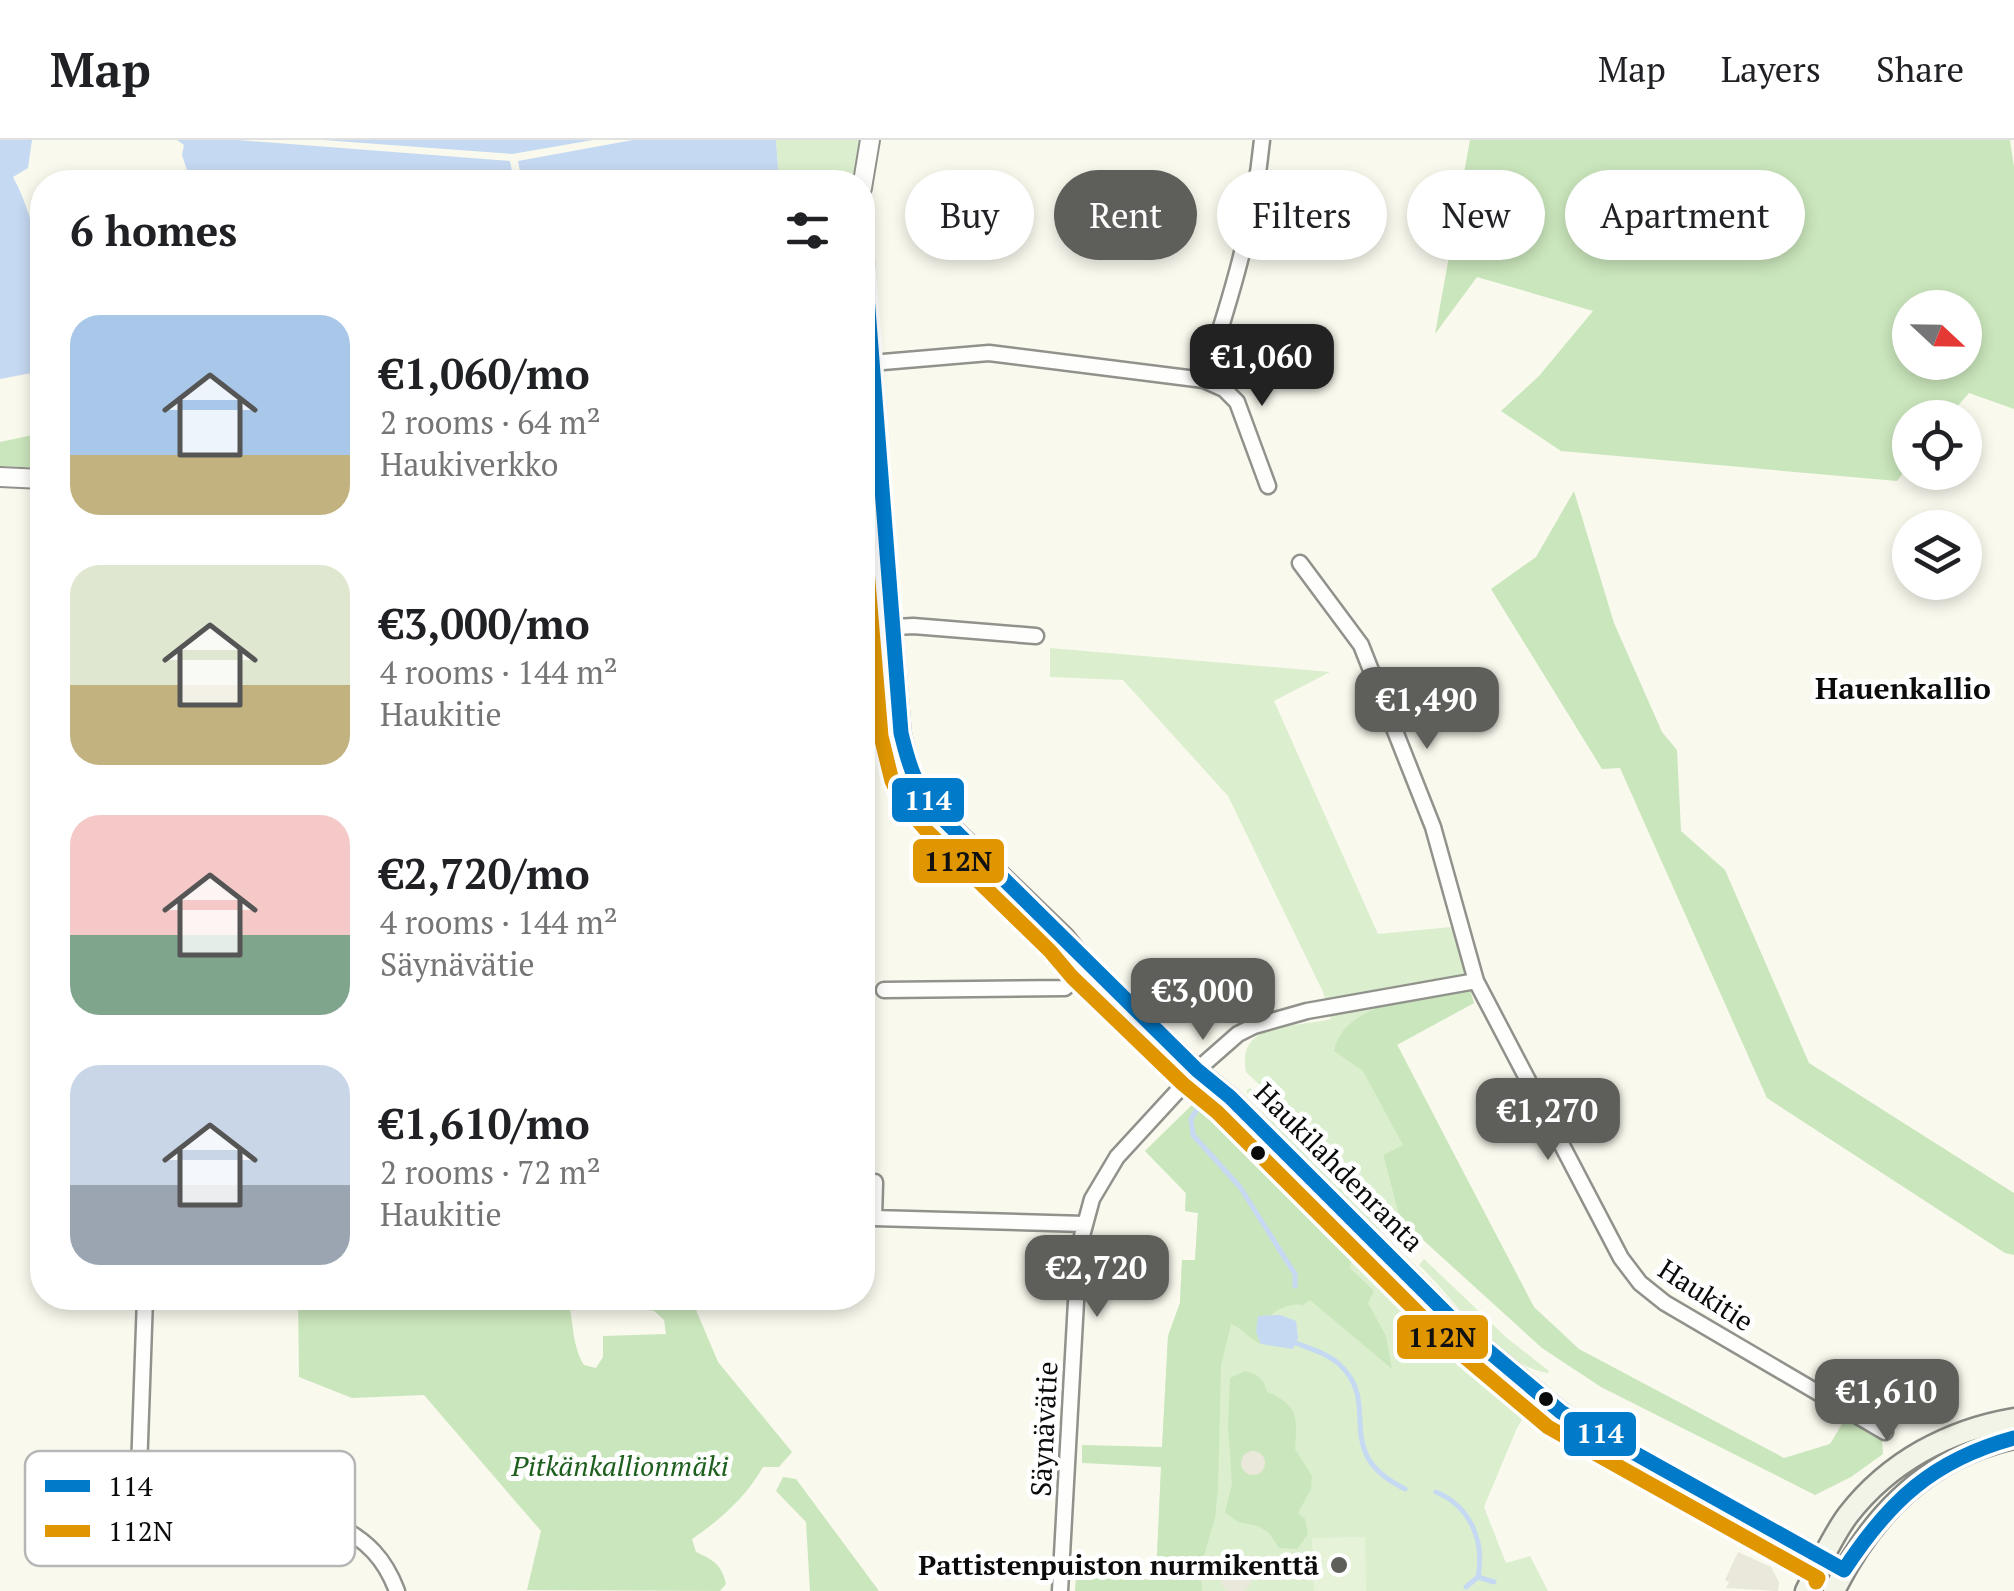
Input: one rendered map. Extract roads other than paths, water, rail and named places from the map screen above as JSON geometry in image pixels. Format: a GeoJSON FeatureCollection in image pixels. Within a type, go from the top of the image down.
{"type":"FeatureCollection","features":[{"type":"Feature","properties":{"kind":"main road"},"geometry":{"type":"LineString","coordinates":[[1806,1591],[1847,1516],[1901,1465],[1930,1445],[1968,1429],[2014,1419]]}},
{"type":"Feature","properties":{"kind":"main road"},"geometry":{"type":"LineString","coordinates":[[1834,1591],[1868,1530],[1904,1493],[1937,1468],[1968,1452],[2014,1438]]}},
{"type":"Feature","properties":{"kind":"street"},"geometry":{"type":"LineString","coordinates":[[865,170],[870,140]]}},
{"type":"Feature","properties":{"kind":"street"},"geometry":{"type":"LineString","coordinates":[[1204,380],[1241,261],[1257,188],[1262,140]]}},
{"type":"Feature","properties":{"kind":"street"},"geometry":{"type":"LineString","coordinates":[[875,363],[989,352],[1204,380],[1224,389],[1237,402],[1268,486]]}},
{"type":"Feature","properties":{"kind":"street","name":"Haukilahdenranta"},"geometry":{"type":"LineString","coordinates":[[875,426],[901,733],[904,753],[920,792],[962,840],[1197,1070],[1230,1097],[1460,1328],[1562,1412],[1844,1570]]}},
{"type":"Feature","properties":{"kind":"street"},"geometry":{"type":"LineString","coordinates":[[0,477],[30,478]]}},
{"type":"Feature","properties":{"kind":"street","name":"Haukitie"},"geometry":{"type":"LineString","coordinates":[[1300,563],[1360,644],[1433,826],[1476,980],[1621,1258],[1640,1283],[1665,1302],[1886,1432]]}},
{"type":"Feature","properties":{"kind":"street"},"geometry":{"type":"LineString","coordinates":[[875,629],[913,626],[1036,636]]}},
{"type":"Feature","properties":{"kind":"street"},"geometry":{"type":"LineString","coordinates":[[875,741],[901,733]]}},
{"type":"Feature","properties":{"kind":"street"},"geometry":{"type":"LineString","coordinates":[[884,990],[1066,988],[1086,963]]}},
{"type":"Feature","properties":{"kind":"street"},"geometry":{"type":"LineString","coordinates":[[1197,1070],[1238,1034],[1254,1026],[1320,1008],[1476,980]]}},
{"type":"Feature","properties":{"kind":"street","name":"Säynävätie"},"geometry":{"type":"LineString","coordinates":[[1060,1591],[1078,1266],[1084,1224],[1092,1198],[1117,1157],[1197,1070]]}},
{"type":"Feature","properties":{"kind":"street"},"geometry":{"type":"LineString","coordinates":[[875,1218],[1084,1224]]}},
{"type":"Feature","properties":{"kind":"street"},"geometry":{"type":"LineString","coordinates":[[140,1451],[145,1310]]}},
{"type":"Feature","properties":{"kind":"street"},"geometry":{"type":"LineString","coordinates":[[355,1534],[376,1552],[397,1591]]}},
{"type":"Feature","properties":{"kind":"water"},"geometry":{"type":"Polygon","coordinates":[[[0,140],[32,140],[28,168],[13,177],[30,220],[30,373],[0,379],[0,140]]]}},
{"type":"Feature","properties":{"kind":"water"},"geometry":{"type":"Polygon","coordinates":[[[177,140],[776,140],[778,170],[187,170],[182,155],[184,145],[177,140]]]}},
{"type":"Feature","properties":{"kind":"water"},"geometry":{"type":"Polygon","coordinates":[[[1280,1315],[1296,1321],[1298,1338],[1293,1349],[1261,1344],[1256,1332],[1258,1316],[1280,1315]]]}},
{"type":"Feature","properties":{"kind":"waterway"},"geometry":{"type":"LineString","coordinates":[[1199,1106],[1191,1119],[1193,1135],[1240,1187],[1295,1274],[1295,1286]]}},
{"type":"Feature","properties":{"kind":"waterway"},"geometry":{"type":"LineString","coordinates":[[1296,1343],[1334,1360],[1352,1380],[1369,1460],[1382,1475],[1405,1489]]}},
{"type":"Feature","properties":{"kind":"waterway"},"geometry":{"type":"LineString","coordinates":[[1436,1492],[1466,1516],[1477,1538],[1478,1577],[1494,1582]]}},
{"type":"Feature","properties":{"kind":"waterway"},"geometry":{"type":"LineString","coordinates":[[1466,1587],[1478,1577]]}},
{"type":"Feature","properties":{"kind":"place","name":"Pattistenpuiston nurmikenttä"},"geometry":{"type":"Point","coordinates":[1339,1565]}},
{"type":"Feature","properties":{"kind":"district","name":"Hauenkallio"},"geometry":{"type":"Point","coordinates":[1903,689]}},
{"type":"Feature","properties":{"kind":"park label","name":"Pitkänkallionmäki"},"geometry":{"type":"Point","coordinates":[620,1466]}}]}
